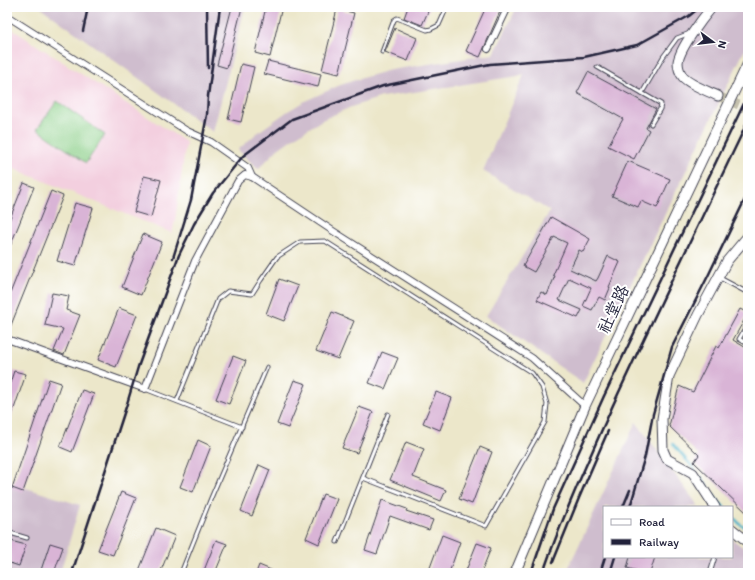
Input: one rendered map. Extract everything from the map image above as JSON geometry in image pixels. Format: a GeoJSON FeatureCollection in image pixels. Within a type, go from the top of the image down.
{"type":"FeatureCollection","features":[{"type":"Feature","properties":{"kind":"street"},"geometry":{"type":"LineString","coordinates":[[488,49],[508,7]]}},
{"type":"Feature","properties":{"kind":"street"},"geometry":{"type":"LineString","coordinates":[[712,7],[698,24],[681,53],[678,63],[682,76],[689,82],[718,96]]}},
{"type":"Feature","properties":{"kind":"street"},"geometry":{"type":"LineString","coordinates":[[7,16],[186,131],[211,142],[248,168],[252,177]]}},
{"type":"Feature","properties":{"kind":"street","name":"社堂路"},"geometry":{"type":"LineString","coordinates":[[515,573],[585,406],[748,63]]}},
{"type":"Feature","properties":{"kind":"street"},"geometry":{"type":"LineString","coordinates":[[7,339],[145,389],[195,261],[238,182],[245,175],[252,177],[333,231],[532,358],[585,406]]}},
{"type":"Feature","properties":{"kind":"street"},"geometry":{"type":"LineString","coordinates":[[714,506],[693,473],[667,459],[663,450],[662,420],[669,376],[698,315],[728,261],[748,236]]}},
{"type":"Feature","properties":{"kind":"street"},"geometry":{"type":"LineString","coordinates":[[733,530],[748,542]]}},
{"type":"Feature","properties":{"kind":"lane"},"geometry":{"type":"LineString","coordinates":[[382,52],[394,20],[397,18],[427,30],[431,29],[439,26],[446,7]]}},
{"type":"Feature","properties":{"kind":"lane"},"geometry":{"type":"LineString","coordinates":[[642,93],[663,57],[677,38],[694,32]]}},
{"type":"Feature","properties":{"kind":"lane"},"geometry":{"type":"LineString","coordinates":[[597,67],[661,104],[660,109],[651,124]]}},
{"type":"Feature","properties":{"kind":"lane"},"geometry":{"type":"LineString","coordinates":[[177,401],[218,299],[228,291],[252,294],[277,257],[300,242],[325,241],[532,373],[542,387],[547,404],[545,422],[486,526],[363,478]]}},
{"type":"Feature","properties":{"kind":"lane"},"geometry":{"type":"LineString","coordinates":[[719,277],[748,293]]}},
{"type":"Feature","properties":{"kind":"lane"},"geometry":{"type":"LineString","coordinates":[[748,324],[739,339],[748,344]]}},
{"type":"Feature","properties":{"kind":"lane"},"geometry":{"type":"LineString","coordinates":[[181,573],[211,498],[267,367]]}},
{"type":"Feature","properties":{"kind":"lane"},"geometry":{"type":"LineString","coordinates":[[145,389],[242,427]]}},
{"type":"Feature","properties":{"kind":"lane"},"geometry":{"type":"LineString","coordinates":[[337,542],[388,414]]}},
{"type":"Feature","properties":{"kind":"lane"},"geometry":{"type":"LineString","coordinates":[[7,532],[27,538]]}},
{"type":"Feature","properties":{"kind":"lane"},"geometry":{"type":"LineString","coordinates":[[710,573],[715,558]]}},
{"type":"Feature","properties":{"kind":"shaded area"},"geometry":{"type":"Polygon","coordinates":[[[40,7],[245,7],[213,132],[40,7]]]}},
{"type":"Feature","properties":{"kind":"shaded area"},"geometry":{"type":"Polygon","coordinates":[[[517,7],[748,7],[748,43],[583,383],[486,316],[550,211],[483,171],[524,75],[382,97],[351,107],[322,120],[292,139],[278,149],[258,169],[238,150],[257,133],[288,111],[305,101],[338,86],[390,70],[494,54],[517,7]]]}},
{"type":"Feature","properties":{"kind":"shaded area"},"geometry":{"type":"Polygon","coordinates":[[[7,26],[186,142],[172,233],[7,166],[7,26]]]}},
{"type":"Feature","properties":{"kind":"shaded area"},"geometry":{"type":"Polygon","coordinates":[[[636,422],[698,506],[603,506],[603,558],[733,558],[733,540],[748,551],[748,573],[566,573],[636,422]]]}},
{"type":"Feature","properties":{"kind":"shaded area"},"geometry":{"type":"Polygon","coordinates":[[[7,482],[80,505],[60,573],[7,573],[7,482]]]}},
{"type":"Feature","properties":{"kind":"green space"},"geometry":{"type":"Polygon","coordinates":[[[57,101],[105,135],[86,163],[37,129],[57,101]]]}},
{"type":"Feature","properties":{"kind":"building"},"geometry":{"type":"Polygon","coordinates":[[[232,7],[242,7],[227,68],[217,65],[232,7]]]}},
{"type":"Feature","properties":{"kind":"building"},"geometry":{"type":"Polygon","coordinates":[[[266,7],[282,7],[270,57],[255,53],[266,7]]]}},
{"type":"Feature","properties":{"kind":"building"},"geometry":{"type":"Polygon","coordinates":[[[408,7],[430,7],[422,25],[404,18],[408,7]]]}},
{"type":"Feature","properties":{"kind":"building"},"geometry":{"type":"Polygon","coordinates":[[[486,7],[502,7],[480,57],[466,51],[486,7]]]}},
{"type":"Feature","properties":{"kind":"building"},"geometry":{"type":"Polygon","coordinates":[[[337,9],[354,13],[339,74],[322,70],[337,9]]]}},
{"type":"Feature","properties":{"kind":"building"},"geometry":{"type":"Polygon","coordinates":[[[395,28],[417,38],[408,61],[385,52],[395,28]]]}},
{"type":"Feature","properties":{"kind":"building"},"geometry":{"type":"Polygon","coordinates":[[[268,61],[321,74],[318,87],[264,74],[268,61]]]}},
{"type":"Feature","properties":{"kind":"building"},"geometry":{"type":"Polygon","coordinates":[[[241,64],[254,67],[241,122],[228,119],[241,64]]]}},
{"type":"Feature","properties":{"kind":"building"},"geometry":{"type":"Polygon","coordinates":[[[588,72],[656,109],[646,128],[649,130],[634,159],[608,146],[623,119],[577,93],[588,72]]]}},
{"type":"Feature","properties":{"kind":"building"},"geometry":{"type":"Polygon","coordinates":[[[628,161],[670,179],[657,208],[641,201],[638,207],[612,196],[628,161]]]}},
{"type":"Feature","properties":{"kind":"building"},"geometry":{"type":"Polygon","coordinates":[[[144,176],[161,180],[151,217],[134,212],[144,176]]]}},
{"type":"Feature","properties":{"kind":"building"},"geometry":{"type":"Polygon","coordinates":[[[24,183],[34,187],[7,254],[7,226],[24,183]]]}},
{"type":"Feature","properties":{"kind":"building"},"geometry":{"type":"Polygon","coordinates":[[[51,191],[63,196],[7,335],[7,301],[51,191]]]}},
{"type":"Feature","properties":{"kind":"building"},"geometry":{"type":"Polygon","coordinates":[[[75,203],[93,208],[75,266],[57,261],[75,203]]]}},
{"type":"Feature","properties":{"kind":"building"},"geometry":{"type":"Polygon","coordinates":[[[551,217],[590,239],[583,252],[579,250],[570,269],[596,281],[608,256],[620,262],[605,300],[599,297],[592,310],[583,306],[591,288],[569,278],[559,300],[582,310],[578,318],[537,300],[541,292],[547,295],[555,276],[553,275],[567,243],[554,237],[534,272],[523,266],[551,217]]]}},
{"type":"Feature","properties":{"kind":"building"},"geometry":{"type":"Polygon","coordinates":[[[143,234],[162,242],[141,295],[122,287],[143,234]]]}},
{"type":"Feature","properties":{"kind":"building"},"geometry":{"type":"Polygon","coordinates":[[[279,279],[298,286],[284,321],[266,314],[279,279]]]}},
{"type":"Feature","properties":{"kind":"building"},"geometry":{"type":"Polygon","coordinates":[[[52,293],[69,296],[66,310],[80,315],[64,355],[54,351],[63,329],[45,325],[52,293]]]}},
{"type":"Feature","properties":{"kind":"building"},"geometry":{"type":"Polygon","coordinates":[[[119,308],[137,315],[116,367],[98,360],[119,308]]]}},
{"type":"Feature","properties":{"kind":"building"},"geometry":{"type":"Polygon","coordinates":[[[740,309],[748,313],[733,340],[748,349],[748,514],[694,462],[699,455],[669,426],[679,386],[693,392],[716,346],[719,348],[740,309]]]}},
{"type":"Feature","properties":{"kind":"building"},"geometry":{"type":"Polygon","coordinates":[[[332,312],[354,321],[338,359],[316,351],[332,312]]]}},
{"type":"Feature","properties":{"kind":"building"},"geometry":{"type":"Polygon","coordinates":[[[382,352],[398,358],[385,389],[369,383],[382,352]]]}},
{"type":"Feature","properties":{"kind":"building"},"geometry":{"type":"Polygon","coordinates":[[[233,356],[246,361],[229,404],[216,399],[233,356]]]}},
{"type":"Feature","properties":{"kind":"building"},"geometry":{"type":"Polygon","coordinates":[[[14,371],[26,374],[7,426],[7,392],[14,371]]]}},
{"type":"Feature","properties":{"kind":"building"},"geometry":{"type":"Polygon","coordinates":[[[49,379],[61,383],[23,492],[12,488],[49,379]]]}},
{"type":"Feature","properties":{"kind":"building"},"geometry":{"type":"Polygon","coordinates":[[[294,380],[306,384],[288,428],[277,424],[294,380]]]}},
{"type":"Feature","properties":{"kind":"building"},"geometry":{"type":"Polygon","coordinates":[[[82,390],[94,394],[72,452],[60,447],[82,390]]]}},
{"type":"Feature","properties":{"kind":"building"},"geometry":{"type":"Polygon","coordinates":[[[436,392],[452,398],[440,430],[423,423],[436,392]]]}},
{"type":"Feature","properties":{"kind":"building"},"geometry":{"type":"Polygon","coordinates":[[[359,407],[373,412],[357,453],[342,448],[359,407]]]}},
{"type":"Feature","properties":{"kind":"building"},"geometry":{"type":"Polygon","coordinates":[[[198,440],[211,446],[193,492],[180,487],[198,440]]]}},
{"type":"Feature","properties":{"kind":"building"},"geometry":{"type":"Polygon","coordinates":[[[406,442],[424,449],[413,477],[446,490],[441,501],[390,480],[406,442]]]}},
{"type":"Feature","properties":{"kind":"building"},"geometry":{"type":"Polygon","coordinates":[[[480,447],[492,452],[472,504],[459,499],[480,447]]]}},
{"type":"Feature","properties":{"kind":"building"},"geometry":{"type":"Polygon","coordinates":[[[259,465],[270,470],[252,516],[241,511],[259,465]]]}},
{"type":"Feature","properties":{"kind":"building"},"geometry":{"type":"Polygon","coordinates":[[[121,492],[136,498],[113,555],[98,550],[121,492]]]}},
{"type":"Feature","properties":{"kind":"building"},"geometry":{"type":"Polygon","coordinates":[[[323,494],[337,499],[319,544],[306,538],[323,494]]]}},
{"type":"Feature","properties":{"kind":"building"},"geometry":{"type":"Polygon","coordinates":[[[382,500],[407,509],[406,511],[433,520],[429,530],[390,516],[377,554],[365,550],[382,500]]]}},
{"type":"Feature","properties":{"kind":"building"},"geometry":{"type":"Polygon","coordinates":[[[156,528],[175,536],[160,573],[138,573],[156,528]]]}},
{"type":"Feature","properties":{"kind":"building"},"geometry":{"type":"Polygon","coordinates":[[[442,535],[460,542],[449,573],[428,573],[442,535]]]}},
{"type":"Feature","properties":{"kind":"building"},"geometry":{"type":"Polygon","coordinates":[[[7,540],[26,545],[19,566],[7,562],[7,540]]]}},
{"type":"Feature","properties":{"kind":"building"},"geometry":{"type":"Polygon","coordinates":[[[216,540],[227,544],[215,573],[203,573],[216,540]]]}},
{"type":"Feature","properties":{"kind":"building"},"geometry":{"type":"Polygon","coordinates":[[[50,543],[63,547],[54,573],[40,573],[50,543]]]}},
{"type":"Feature","properties":{"kind":"building"},"geometry":{"type":"Polygon","coordinates":[[[477,543],[491,548],[481,573],[465,573],[477,543]]]}},
{"type":"Feature","properties":{"kind":"building"},"geometry":{"type":"Polygon","coordinates":[[[630,558],[655,558],[650,573],[627,568],[630,558]]]}},
{"type":"Feature","properties":{"kind":"building"},"geometry":{"type":"Polygon","coordinates":[[[259,565],[278,573],[256,573],[259,565]]]}},
{"type":"Feature","properties":{"kind":"waterway"},"geometry":{"type":"LineString","coordinates":[[673,444],[695,470]]}},
{"type":"Feature","properties":{"kind":"waterway"},"geometry":{"type":"LineString","coordinates":[[701,477],[716,499],[723,506]]}},
{"type":"Feature","properties":{"kind":"waterway"},"geometry":{"type":"LineString","coordinates":[[733,517],[741,525],[748,529]]}},
{"type":"Feature","properties":{"kind":"tunnel"},"geometry":{"type":"LineString","coordinates":[[718,96],[748,109]]}},
{"type":"Feature","properties":{"kind":"railway"},"geometry":{"type":"LineString","coordinates":[[83,31],[88,7]]}},
{"type":"Feature","properties":{"kind":"railway"},"geometry":{"type":"LineString","coordinates":[[207,7],[208,68]]}},
{"type":"Feature","properties":{"kind":"railway"},"geometry":{"type":"LineString","coordinates":[[173,258],[191,200],[207,115],[208,96],[220,7]]}},
{"type":"Feature","properties":{"kind":"railway"},"geometry":{"type":"LineString","coordinates":[[72,573],[138,367],[179,255],[194,224],[213,193],[243,156],[292,119],[383,86],[490,64],[584,57],[637,45],[689,16],[700,7]]}},
{"type":"Feature","properties":{"kind":"railway"},"geometry":{"type":"LineString","coordinates":[[531,573],[553,509],[604,396],[748,95]]}},
{"type":"Feature","properties":{"kind":"railway"},"geometry":{"type":"LineString","coordinates":[[543,573],[567,509],[613,405],[748,121]]}},
{"type":"Feature","properties":{"kind":"railway"},"geometry":{"type":"LineString","coordinates":[[630,506],[645,456],[653,414],[672,347],[748,193]]}},
{"type":"Feature","properties":{"kind":"railway"},"geometry":{"type":"LineString","coordinates":[[553,562],[608,431]]}},
{"type":"Feature","properties":{"kind":"railway"},"geometry":{"type":"LineString","coordinates":[[623,506],[630,490]]}},
{"type":"Feature","properties":{"kind":"railway"},"geometry":{"type":"LineString","coordinates":[[600,573],[605,558]]}},
{"type":"Feature","properties":{"kind":"railway"},"geometry":{"type":"LineString","coordinates":[[610,573],[615,558]]}}]}
